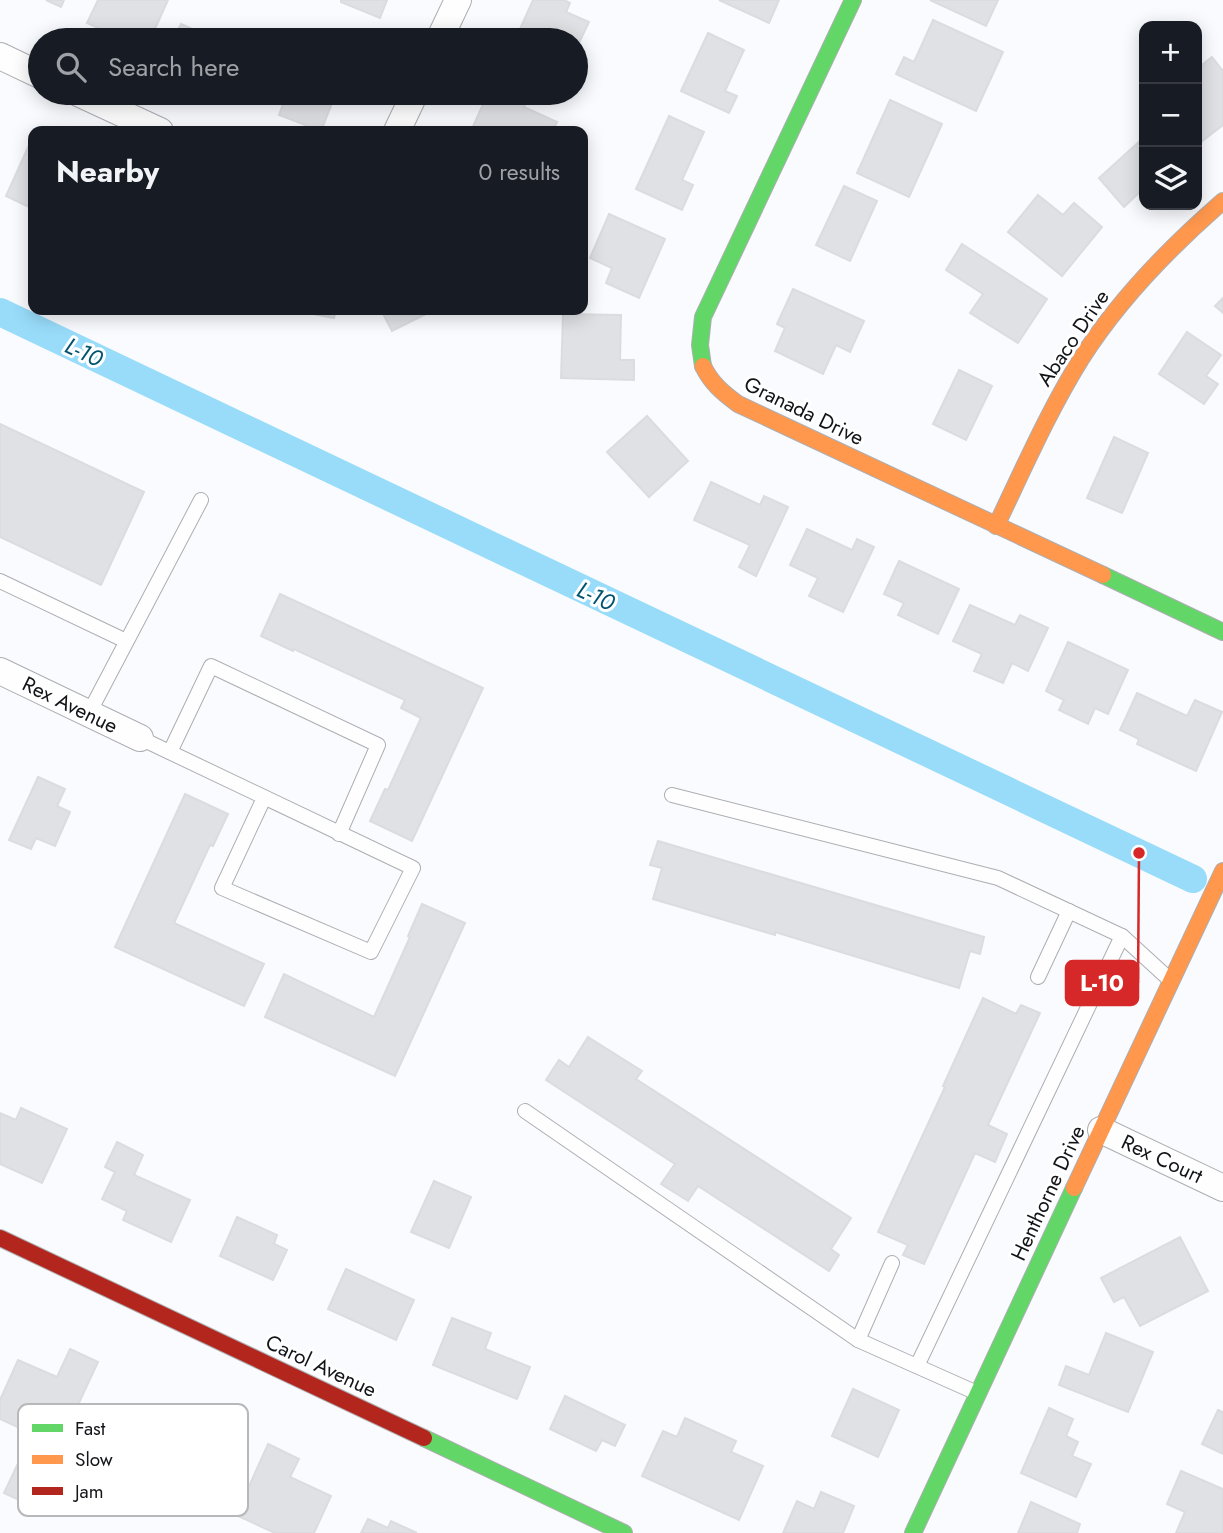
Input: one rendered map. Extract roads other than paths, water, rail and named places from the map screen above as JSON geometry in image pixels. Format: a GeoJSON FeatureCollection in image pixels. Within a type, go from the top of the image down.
{"type":"FeatureCollection","features":[{"type":"Feature","properties":{"kind":"street"},"geometry":{"type":"LineString","coordinates":[[445,28],[458,0]]}},
{"type":"Feature","properties":{"kind":"street","name":"Granada Drive"},"geometry":{"type":"LineString","coordinates":[[853,0],[703,317],[699,338],[700,359],[709,378],[722,394],[738,404],[1223,632]]}},
{"type":"Feature","properties":{"kind":"street"},"geometry":{"type":"LineString","coordinates":[[0,56],[28,69]]}},
{"type":"Feature","properties":{"kind":"street"},"geometry":{"type":"LineString","coordinates":[[104,105],[149,126]]}},
{"type":"Feature","properties":{"kind":"street"},"geometry":{"type":"LineString","coordinates":[[399,126],[409,105]]}},
{"type":"Feature","properties":{"kind":"street","name":"Abaco Drive"},"geometry":{"type":"LineString","coordinates":[[996,526],[1057,400],[1082,358],[1124,299],[1168,250],[1223,201]]}},
{"type":"Feature","properties":{"kind":"street","name":"Rex Avenue"},"geometry":{"type":"LineString","coordinates":[[0,671],[140,738]]}},
{"type":"Feature","properties":{"kind":"street","name":"Henthorne Drive"},"geometry":{"type":"LineString","coordinates":[[913,1533],[1223,871]]}},
{"type":"Feature","properties":{"kind":"street","name":"Rex Court"},"geometry":{"type":"LineString","coordinates":[[1101,1130],[1223,1188]]}},
{"type":"Feature","properties":{"kind":"street","name":"Carol Avenue"},"geometry":{"type":"LineString","coordinates":[[0,1238],[624,1533]]}},
{"type":"Feature","properties":{"kind":"lane"},"geometry":{"type":"LineString","coordinates":[[89,713],[201,500]]}},
{"type":"Feature","properties":{"kind":"lane"},"geometry":{"type":"LineString","coordinates":[[0,581],[126,641]]}},
{"type":"Feature","properties":{"kind":"lane"},"geometry":{"type":"LineString","coordinates":[[170,752],[211,666],[378,745],[339,834]]}},
{"type":"Feature","properties":{"kind":"lane"},"geometry":{"type":"LineString","coordinates":[[140,738],[413,868],[371,952],[222,888],[264,798]]}},
{"type":"Feature","properties":{"kind":"lane"},"geometry":{"type":"LineString","coordinates":[[672,794],[998,878],[1122,936],[1170,981]]}},
{"type":"Feature","properties":{"kind":"lane"},"geometry":{"type":"LineString","coordinates":[[1038,977],[1069,911]]}},
{"type":"Feature","properties":{"kind":"lane"},"geometry":{"type":"LineString","coordinates":[[917,1366],[1122,936]]}},
{"type":"Feature","properties":{"kind":"lane"},"geometry":{"type":"LineString","coordinates":[[525,1111],[858,1340],[978,1393]]}},
{"type":"Feature","properties":{"kind":"lane"},"geometry":{"type":"LineString","coordinates":[[858,1340],[892,1263]]}},
{"type":"Feature","properties":{"kind":"waterway","name":"L-10"},"geometry":{"type":"LineString","coordinates":[[0,312],[1193,879]]}},
{"type":"Feature","properties":{"kind":"place","name":"L-10"},"geometry":{"type":"Point","coordinates":[1139,853]}}]}
